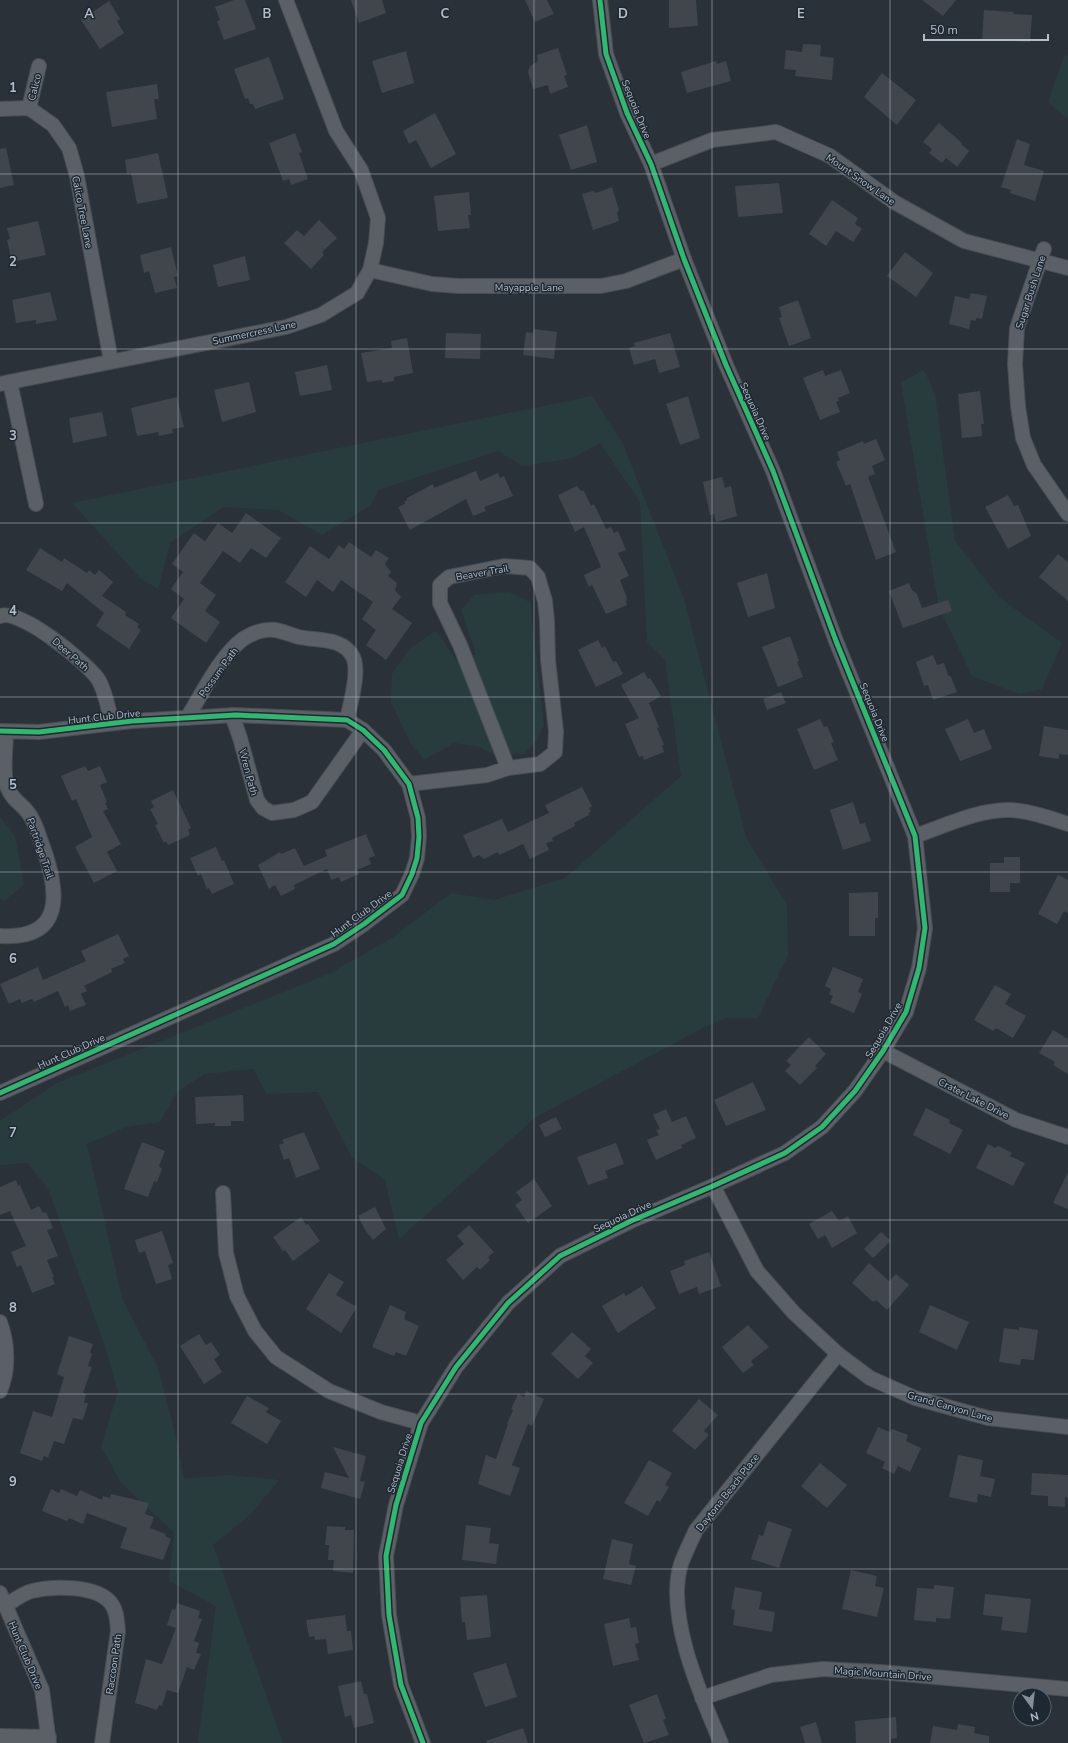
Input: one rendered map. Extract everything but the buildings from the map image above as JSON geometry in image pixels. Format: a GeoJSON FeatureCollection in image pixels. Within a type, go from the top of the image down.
{"type":"FeatureCollection","features":[{"type":"Feature","properties":{"kind":"street","name":"Summercress Lane"},"geometry":{"type":"LineString","coordinates":[[5,383],[286,327],[321,315],[357,293],[370,270],[376,243],[378,218],[362,170],[336,131],[286,0]]}},
{"type":"Feature","properties":{"kind":"street","name":"Sequoia Drive"},"geometry":{"type":"LineString","coordinates":[[424,1743],[401,1685],[389,1615],[386,1556],[396,1505],[421,1423],[456,1366],[508,1303],[560,1256],[631,1220],[713,1186],[785,1153],[822,1127],[855,1091],[883,1051],[906,1012],[920,961],[925,928],[915,836],[836,641],[772,471],[726,365],[684,259],[651,164],[627,112],[606,54],[600,0]]}},
{"type":"Feature","properties":{"kind":"street","name":"Calico"},"geometry":{"type":"LineString","coordinates":[[29,108],[38,66]]}},
{"type":"Feature","properties":{"kind":"street"},"geometry":{"type":"LineString","coordinates":[[0,109],[29,108]]}},
{"type":"Feature","properties":{"kind":"street","name":"Calico Tree Lane"},"geometry":{"type":"LineString","coordinates":[[29,108],[53,125],[69,148],[77,176],[111,361]]}},
{"type":"Feature","properties":{"kind":"street","name":"Mount Snow Lane"},"geometry":{"type":"LineString","coordinates":[[651,164],[712,140],[776,132],[830,156],[894,202],[964,241],[1041,256],[1068,268]]}},
{"type":"Feature","properties":{"kind":"street","name":"Sugar Bush Lane"},"geometry":{"type":"LineString","coordinates":[[1041,256],[1017,328],[1015,364],[1018,406],[1023,438],[1034,465],[1068,514]]}},
{"type":"Feature","properties":{"kind":"street","name":"Mayapple Lane"},"geometry":{"type":"LineString","coordinates":[[370,270],[432,284],[459,286],[601,286],[626,281],[684,259]]}},
{"type":"Feature","properties":{"kind":"street"},"geometry":{"type":"LineString","coordinates":[[5,383],[36,504]]}},
{"type":"Feature","properties":{"kind":"street","name":"Beaver Trail"},"geometry":{"type":"LineString","coordinates":[[504,566],[530,568],[538,577],[542,587],[546,614],[548,660],[557,745],[556,752],[540,764],[508,768],[460,646],[440,603],[439,594],[440,585],[449,577],[504,566]]}},
{"type":"Feature","properties":{"kind":"street","name":"Deer Path"},"geometry":{"type":"LineString","coordinates":[[0,616],[16,617],[58,640],[88,668],[98,680],[105,695],[112,723]]}},
{"type":"Feature","properties":{"kind":"street","name":"Possum Path"},"geometry":{"type":"LineString","coordinates":[[187,718],[228,655],[242,640],[252,634],[275,630],[299,637],[334,641],[348,649],[353,658],[355,675],[347,720]]}},
{"type":"Feature","properties":{"kind":"street","name":"Hunt Club Drive"},"geometry":{"type":"LineString","coordinates":[[0,1093],[334,944],[364,924],[402,895],[412,874],[417,858],[419,838],[418,818],[409,784],[384,750],[363,730],[347,720],[232,715],[112,723],[39,732],[3,731]]}},
{"type":"Feature","properties":{"kind":"street","name":"Wren Path"},"geometry":{"type":"LineString","coordinates":[[232,715],[257,800],[263,808],[272,813],[294,810],[312,802],[363,730]]}},
{"type":"Feature","properties":{"kind":"street","name":"Partridge Trail"},"geometry":{"type":"LineString","coordinates":[[0,936],[29,934],[38,928],[47,920],[52,911],[54,897],[54,886],[50,866],[34,823],[29,813],[6,797],[3,731]]}},
{"type":"Feature","properties":{"kind":"street"},"geometry":{"type":"LineString","coordinates":[[409,784],[486,775],[508,768]]}},
{"type":"Feature","properties":{"kind":"street"},"geometry":{"type":"LineString","coordinates":[[915,836],[978,814],[1010,810],[1047,816],[1068,824]]}},
{"type":"Feature","properties":{"kind":"street","name":"Crater Lake Drive"},"geometry":{"type":"LineString","coordinates":[[883,1051],[1016,1120],[1068,1137]]}},
{"type":"Feature","properties":{"kind":"street","name":"Grand Canyon Lane"},"geometry":{"type":"LineString","coordinates":[[713,1186],[757,1271],[794,1313],[838,1354],[870,1378],[915,1398],[988,1418],[1068,1427]]}},
{"type":"Feature","properties":{"kind":"street"},"geometry":{"type":"LineString","coordinates":[[223,1193],[226,1253],[237,1296],[255,1331],[276,1357],[329,1391],[380,1412],[421,1423]]}},
{"type":"Feature","properties":{"kind":"street"},"geometry":{"type":"LineString","coordinates":[[0,1322],[6,1344],[7,1365],[4,1383],[0,1391]]}},
{"type":"Feature","properties":{"kind":"street","name":"Daytona Beach Place"},"geometry":{"type":"LineString","coordinates":[[721,1743],[702,1698],[685,1650],[679,1616],[678,1589],[681,1565],[696,1530],[838,1354]]}},
{"type":"Feature","properties":{"kind":"street","name":"Raccoon Path"},"geometry":{"type":"LineString","coordinates":[[5,1606],[31,1591],[81,1588],[97,1593],[110,1602],[117,1617],[118,1631],[102,1743]]}},
{"type":"Feature","properties":{"kind":"street","name":"Hunt Club Drive"},"geometry":{"type":"LineString","coordinates":[[0,1592],[42,1690],[49,1740]]}},
{"type":"Feature","properties":{"kind":"street","name":"Magic Mountain Drive"},"geometry":{"type":"LineString","coordinates":[[702,1698],[771,1675],[823,1669],[880,1672],[1068,1689]]}},
{"type":"Feature","properties":{"kind":"street"},"geometry":{"type":"LineString","coordinates":[[0,1736],[49,1740]]}},
{"type":"Feature","properties":{"kind":"green space"},"geometry":{"type":"Polygon","coordinates":[[[1068,54],[1068,119],[1048,102],[1064,57],[1068,54]]]}},
{"type":"Feature","properties":{"kind":"green space"},"geometry":{"type":"Polygon","coordinates":[[[924,370],[935,394],[955,541],[1000,598],[1062,643],[1042,689],[1019,694],[972,676],[939,608],[901,382],[924,370]]]}},
{"type":"Feature","properties":{"kind":"green space"},"geometry":{"type":"Polygon","coordinates":[[[592,396],[623,444],[684,599],[746,837],[787,905],[788,955],[758,1018],[726,1018],[703,1028],[536,1117],[399,1239],[385,1180],[352,1157],[318,1092],[266,1094],[254,1069],[204,1074],[177,1092],[160,1122],[126,1127],[87,1144],[122,1298],[158,1368],[177,1442],[184,1479],[230,1475],[279,1480],[250,1515],[213,1545],[283,1743],[200,1743],[198,1741],[216,1606],[169,1581],[174,1533],[121,1483],[101,1446],[118,1392],[105,1346],[48,1189],[28,1163],[0,1165],[0,1121],[57,1083],[331,973],[392,938],[451,893],[494,900],[565,878],[681,776],[665,660],[647,642],[640,502],[600,443],[573,458],[522,466],[498,451],[378,490],[371,505],[322,535],[278,510],[223,507],[170,543],[158,589],[141,579],[72,503],[592,396]]]}},
{"type":"Feature","properties":{"kind":"green space"},"geometry":{"type":"Polygon","coordinates":[[[509,592],[530,602],[544,725],[535,743],[524,754],[492,754],[480,747],[454,743],[424,760],[410,742],[391,702],[392,674],[410,648],[436,631],[458,663],[476,654],[461,610],[474,595],[509,592]]]}},
{"type":"Feature","properties":{"kind":"green space"},"geometry":{"type":"Polygon","coordinates":[[[0,817],[15,836],[24,885],[4,901],[0,898],[0,817]]]}},
{"type":"Feature","properties":{"kind":"cycle path"},"geometry":{"type":"LineString","coordinates":[[423,1743],[401,1685],[389,1615],[386,1556],[396,1505],[421,1423],[456,1367],[508,1303],[560,1256],[631,1221],[785,1153],[822,1127],[855,1091],[883,1051],[906,1012],[919,968],[925,928],[915,836],[836,641],[773,471],[726,365],[684,259],[651,164],[627,113],[606,54],[600,0]]}},
{"type":"Feature","properties":{"kind":"cycle path"},"geometry":{"type":"LineString","coordinates":[[0,731],[39,732],[132,721],[236,715],[347,720],[363,730],[384,750],[409,784],[418,818],[419,837],[417,858],[412,874],[402,895],[364,924],[334,944],[0,1093]]}}]}
